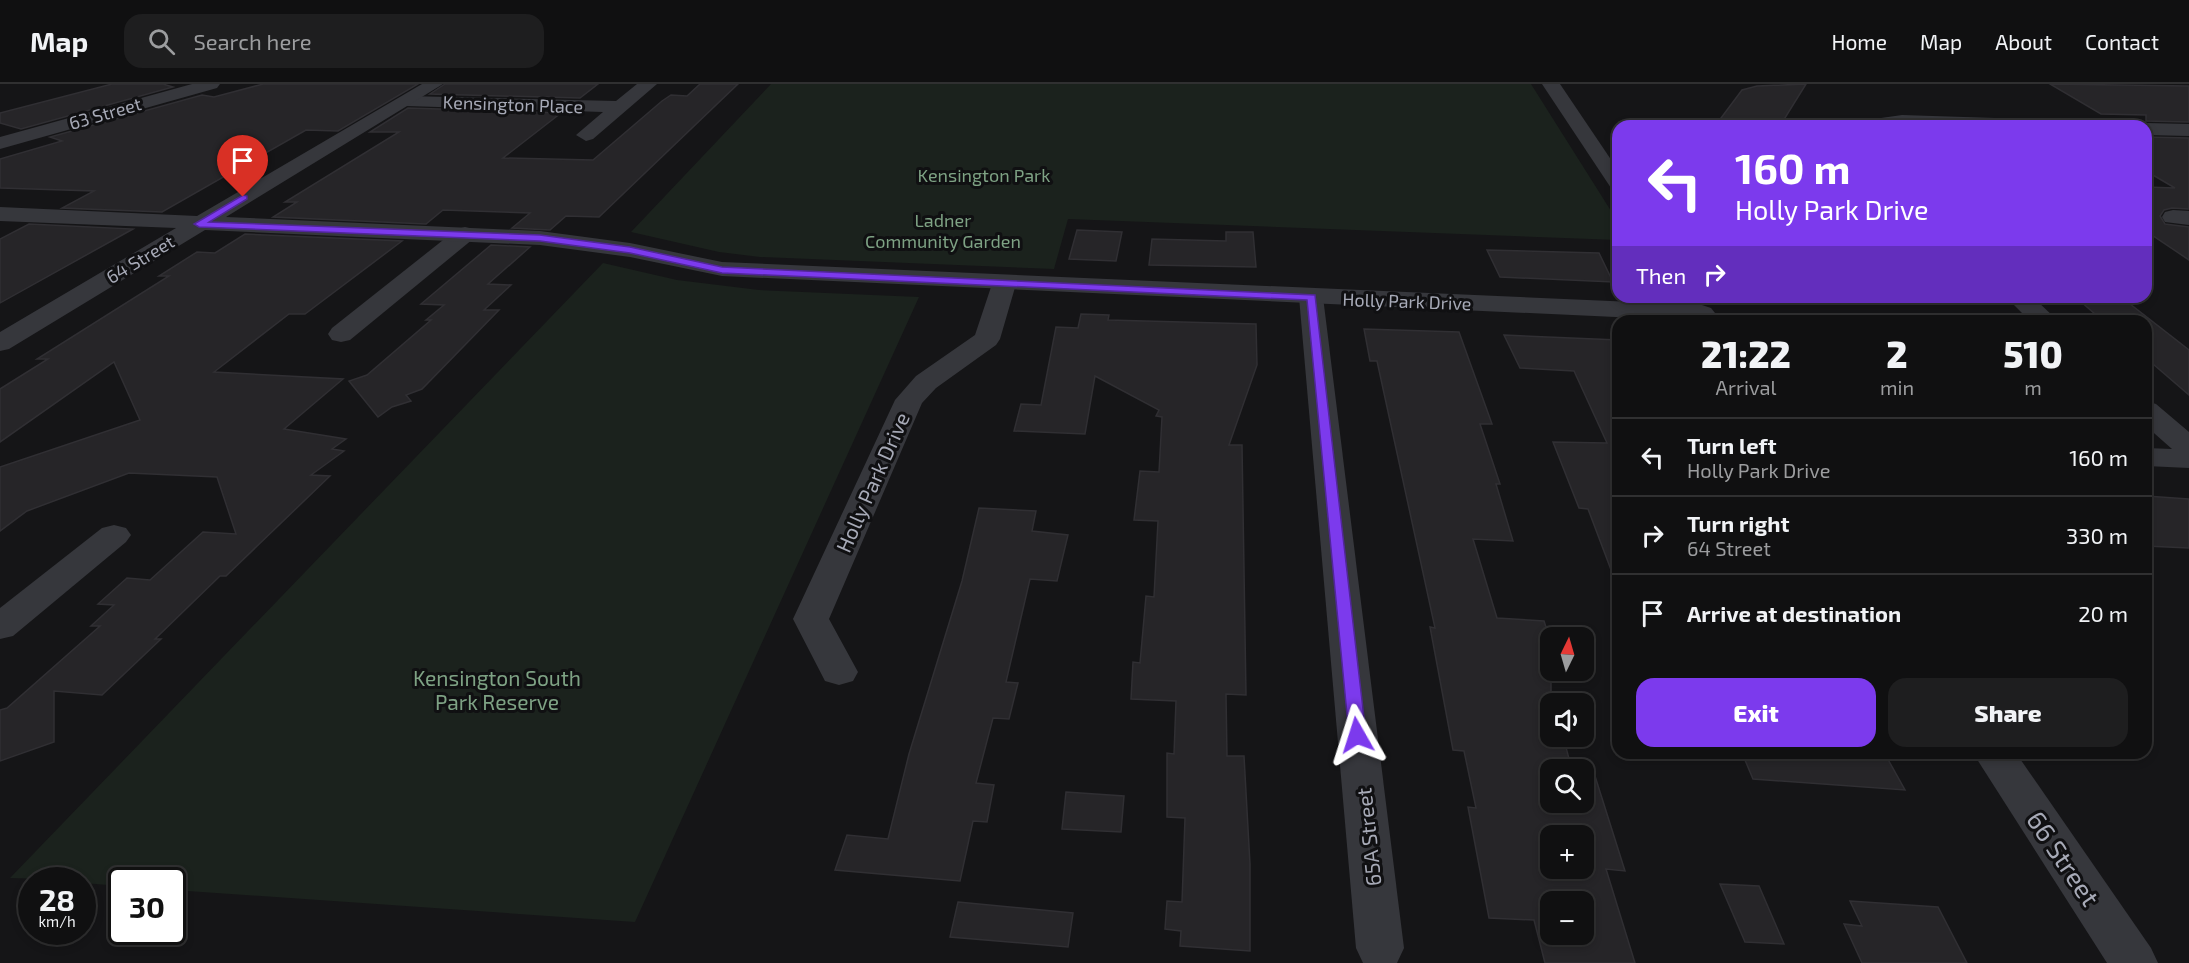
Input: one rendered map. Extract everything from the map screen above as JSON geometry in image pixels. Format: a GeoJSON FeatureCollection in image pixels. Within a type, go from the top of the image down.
{"type":"FeatureCollection","features":[{"type":"Feature","properties":{"kind":"street","name":"63 Street"},"geometry":{"type":"LineString","coordinates":[[0,142],[211,84]]}},
{"type":"Feature","properties":{"kind":"street","name":"64 Street"},"geometry":{"type":"LineString","coordinates":[[0,343],[434,84]]}},
{"type":"Feature","properties":{"kind":"street","name":"Kensington Place"},"geometry":{"type":"LineString","coordinates":[[586,135],[648,84]]}},
{"type":"Feature","properties":{"kind":"street"},"geometry":{"type":"LineString","coordinates":[[1551,84],[1612,174]]}},
{"type":"Feature","properties":{"kind":"street","name":"Kensington Place"},"geometry":{"type":"LineString","coordinates":[[405,101],[620,107]]}},
{"type":"Feature","properties":{"kind":"street"},"geometry":{"type":"LineString","coordinates":[[2152,129],[2189,130]]}},
{"type":"Feature","properties":{"kind":"street","name":"Holly Park Drive"},"geometry":{"type":"LineString","coordinates":[[0,214],[465,234],[588,243],[722,270],[1311,297],[1700,310]]}},
{"type":"Feature","properties":{"kind":"street"},"geometry":{"type":"LineString","coordinates":[[341,334],[465,234]]}},
{"type":"Feature","properties":{"kind":"street","name":"Holly Park Drive"},"geometry":{"type":"LineString","coordinates":[[838,672],[811,619],[909,400],[926,382],[987,339],[1004,284]]}},
{"type":"Feature","properties":{"kind":"street","name":"65A Street"},"geometry":{"type":"LineString","coordinates":[[1311,297],[1380,948]]}},
{"type":"Feature","properties":{"kind":"street"},"geometry":{"type":"LineString","coordinates":[[2025,303],[2038,315]]}},
{"type":"Feature","properties":{"kind":"street"},"geometry":{"type":"LineString","coordinates":[[2152,415],[2189,448]]}},
{"type":"Feature","properties":{"kind":"street"},"geometry":{"type":"LineString","coordinates":[[2152,457],[2189,459]]}},
{"type":"Feature","properties":{"kind":"street"},"geometry":{"type":"LineString","coordinates":[[0,627],[114,535]]}},
{"type":"Feature","properties":{"kind":"street","name":"66 Street"},"geometry":{"type":"LineString","coordinates":[[1998,759],[2134,963]]}},
{"type":"Feature","properties":{"kind":"green space"},"geometry":{"type":"Polygon","coordinates":[[[771,84],[1531,84],[1612,212],[1612,240],[1068,219],[1054,269],[760,257],[719,252],[631,232],[771,84]]]}},
{"type":"Feature","properties":{"kind":"green space","name":"Kensington South Park Reserve"},"geometry":{"type":"Polygon","coordinates":[[[603,263],[677,280],[759,290],[919,297],[635,922],[186,891],[186,867],[108,867],[108,885],[96,884],[96,867],[21,867],[603,263]]]}},
{"type":"Feature","properties":{"kind":"green space","name":"Kensington South Park Reserve"},"geometry":{"type":"Polygon","coordinates":[[[18,870],[18,878],[10,878],[18,870]]]}},
{"type":"Feature","properties":{"kind":"building"},"geometry":{"type":"Polygon","coordinates":[[[112,84],[163,84],[173,87],[21,129],[0,123],[0,113],[112,84]]]}},
{"type":"Feature","properties":{"kind":"building"},"geometry":{"type":"Polygon","coordinates":[[[263,84],[418,84],[338,131],[306,130],[162,212],[62,208],[94,191],[0,188],[0,159],[62,141],[50,137],[202,95],[214,97],[263,84]]]}},
{"type":"Feature","properties":{"kind":"building"},"geometry":{"type":"Polygon","coordinates":[[[445,84],[598,84],[580,98],[430,94],[445,84]]]}},
{"type":"Feature","properties":{"kind":"building"},"geometry":{"type":"Polygon","coordinates":[[[700,84],[738,84],[599,217],[566,216],[550,230],[512,228],[530,213],[443,210],[426,224],[273,217],[297,202],[285,202],[399,132],[370,132],[408,108],[561,113],[503,158],[593,160],[662,101],[671,95],[687,96],[700,84]]]}},
{"type":"Feature","properties":{"kind":"building"},"geometry":{"type":"Polygon","coordinates":[[[1806,84],[1784,120],[1720,120],[1742,90],[1757,86],[1806,84]]]}},
{"type":"Feature","properties":{"kind":"building"},"geometry":{"type":"Polygon","coordinates":[[[2050,84],[2189,86],[2189,122],[2152,121],[2146,120],[2146,115],[2101,114],[2050,84]]]}},
{"type":"Feature","properties":{"kind":"building"},"geometry":{"type":"Polygon","coordinates":[[[2152,137],[2189,138],[2189,209],[2172,208],[2164,210],[2160,216],[2165,224],[2189,227],[2189,260],[2152,235],[2152,187],[2175,188],[2152,175],[2152,137]]]}},
{"type":"Feature","properties":{"kind":"building"},"geometry":{"type":"Polygon","coordinates":[[[29,224],[133,229],[0,303],[0,239],[29,224]]]}},
{"type":"Feature","properties":{"kind":"building"},"geometry":{"type":"Polygon","coordinates":[[[1077,230],[1122,232],[1116,261],[1069,259],[1077,230]]]}},
{"type":"Feature","properties":{"kind":"building"},"geometry":{"type":"Polygon","coordinates":[[[1226,232],[1253,232],[1256,267],[1149,265],[1152,239],[1226,241],[1226,232]]]}},
{"type":"Feature","properties":{"kind":"building"},"geometry":{"type":"Polygon","coordinates":[[[245,234],[402,241],[305,314],[289,314],[214,372],[343,379],[284,429],[346,439],[332,449],[344,451],[311,475],[330,476],[226,576],[220,576],[155,639],[161,639],[102,695],[54,691],[54,742],[0,761],[0,710],[7,708],[100,626],[91,626],[114,605],[98,604],[127,578],[150,580],[203,532],[236,534],[217,477],[129,473],[27,511],[0,531],[0,467],[140,420],[114,362],[0,442],[0,389],[48,359],[37,359],[169,276],[159,276],[197,252],[215,253],[245,234]]]}},
{"type":"Feature","properties":{"kind":"building"},"geometry":{"type":"Polygon","coordinates":[[[491,245],[530,247],[488,284],[511,285],[484,310],[499,310],[422,389],[406,395],[411,401],[392,407],[378,417],[349,381],[367,375],[431,320],[426,320],[444,305],[421,304],[491,245]]]}},
{"type":"Feature","properties":{"kind":"building"},"geometry":{"type":"Polygon","coordinates":[[[1487,250],[1599,253],[1612,282],[1500,277],[1487,250]]]}},
{"type":"Feature","properties":{"kind":"building"},"geometry":{"type":"Polygon","coordinates":[[[2082,303],[2130,304],[2144,315],[2096,315],[2082,303]]]}},
{"type":"Feature","properties":{"kind":"building"},"geometry":{"type":"Polygon","coordinates":[[[1081,314],[1109,315],[1108,320],[1256,324],[1257,365],[1229,445],[1242,445],[1246,695],[1226,694],[1227,756],[1244,756],[1250,864],[1250,951],[1180,946],[1181,931],[1165,929],[1167,901],[1182,902],[1185,818],[1167,817],[1167,753],[1174,754],[1176,701],[1131,699],[1133,662],[1140,663],[1146,596],[1154,597],[1158,521],[1134,520],[1140,471],[1159,472],[1162,417],[1156,416],[1159,410],[1095,376],[1085,434],[1014,431],[1021,404],[1041,405],[1056,327],[1078,328],[1081,314]]]}},
{"type":"Feature","properties":{"kind":"building"},"geometry":{"type":"Polygon","coordinates":[[[2152,321],[2189,350],[2189,395],[2152,363],[2152,321]]]}},
{"type":"Feature","properties":{"kind":"building"},"geometry":{"type":"Polygon","coordinates":[[[1364,329],[1459,332],[1492,424],[1480,424],[1500,484],[1496,484],[1513,541],[1473,539],[1497,618],[1544,621],[1546,627],[1540,627],[1540,681],[1551,681],[1551,693],[1540,693],[1540,747],[1566,747],[1569,759],[1540,759],[1540,813],[1594,813],[1595,776],[1625,871],[1606,869],[1635,963],[1545,963],[1540,945],[1594,945],[1594,891],[1540,891],[1540,943],[1534,920],[1489,918],[1468,807],[1476,808],[1464,751],[1453,750],[1430,627],[1435,628],[1377,361],[1370,361],[1364,329]]]}},
{"type":"Feature","properties":{"kind":"building"},"geometry":{"type":"Polygon","coordinates":[[[1504,335],[1612,340],[1612,572],[1588,509],[1579,508],[1553,442],[1607,443],[1574,371],[1520,368],[1504,335]]]}},
{"type":"Feature","properties":{"kind":"building"},"geometry":{"type":"Polygon","coordinates":[[[2152,496],[2189,499],[2189,548],[2152,546],[2152,496]]]}},
{"type":"Feature","properties":{"kind":"building"},"geometry":{"type":"Polygon","coordinates":[[[979,508],[1036,511],[1032,531],[1068,535],[1057,581],[1030,579],[1006,682],[1018,683],[1009,719],[993,718],[976,783],[994,785],[987,822],[973,821],[960,881],[835,870],[847,835],[888,839],[909,754],[962,581],[979,508]]]}},
{"type":"Feature","properties":{"kind":"building"},"geometry":{"type":"Polygon","coordinates":[[[1745,759],[1888,759],[1905,790],[1753,779],[1745,759]]]}},
{"type":"Feature","properties":{"kind":"building"},"geometry":{"type":"Polygon","coordinates":[[[1066,792],[1124,796],[1121,832],[1062,829],[1066,792]]]}},
{"type":"Feature","properties":{"kind":"building"},"geometry":{"type":"Polygon","coordinates":[[[1720,884],[1759,886],[1784,944],[1745,942],[1720,884]]]}},
{"type":"Feature","properties":{"kind":"building"},"geometry":{"type":"Polygon","coordinates":[[[1850,901],[1938,907],[1967,963],[1862,963],[1844,924],[1862,926],[1850,901]]]}},
{"type":"Feature","properties":{"kind":"building"},"geometry":{"type":"Polygon","coordinates":[[[958,902],[1073,913],[1068,947],[950,937],[958,902]]]}},
{"type":"Feature","properties":{"kind":"route"},"geometry":{"type":"LineString","coordinates":[[243,197],[199,224],[540,238],[630,250],[722,270],[1311,297],[1357,735]]}},
{"type":"Feature","properties":{"kind":"park label","name":"Kensington Park"},"geometry":{"type":"Point","coordinates":[984,175]}},
{"type":"Feature","properties":{"kind":"park label","name":"Ladner Community Garden"},"geometry":{"type":"Point","coordinates":[943,230]}}]}
